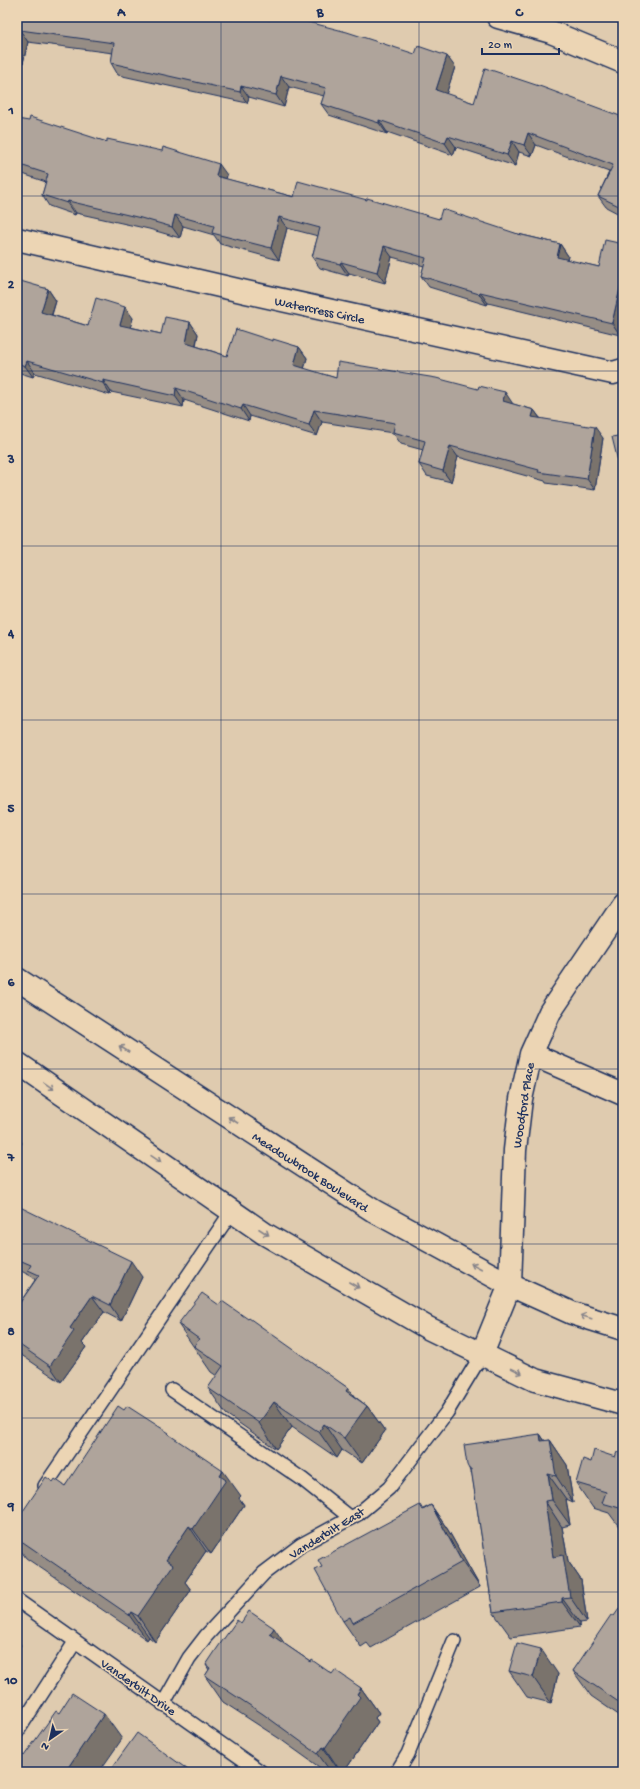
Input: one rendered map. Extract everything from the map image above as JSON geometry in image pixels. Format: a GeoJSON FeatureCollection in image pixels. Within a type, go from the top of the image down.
{"type":"FeatureCollection","features":[{"type":"Feature","properties":{"kind":"main road"},"geometry":{"type":"LineString","coordinates":[[498,17],[551,32],[623,62]]}},
{"type":"Feature","properties":{"kind":"main road","name":"Watercress Circle"},"geometry":{"type":"LineString","coordinates":[[17,239],[246,292],[613,373],[623,370]]}},
{"type":"Feature","properties":{"kind":"main road","name":"Woodford Place"},"geometry":{"type":"LineString","coordinates":[[482,1354],[510,1285],[515,1150],[521,1099],[531,1054],[550,1012],[623,904]]}},
{"type":"Feature","properties":{"kind":"main road","name":"Meadowbrook Boulevard"},"geometry":{"type":"LineString","coordinates":[[17,980],[374,1211],[510,1285],[572,1313],[623,1329]]}},
{"type":"Feature","properties":{"kind":"main road"},"geometry":{"type":"LineString","coordinates":[[531,1054],[623,1094]]}},
{"type":"Feature","properties":{"kind":"main road"},"geometry":{"type":"LineString","coordinates":[[17,1063],[265,1234],[428,1328],[535,1380],[623,1404]]}},
{"type":"Feature","properties":{"kind":"lane"},"geometry":{"type":"LineString","coordinates":[[45,1486],[232,1211]]}},
{"type":"Feature","properties":{"kind":"lane","name":"Vanderbilt East"},"geometry":{"type":"LineString","coordinates":[[163,1704],[189,1658],[206,1636],[264,1573],[301,1545],[358,1514],[389,1488],[447,1412],[482,1354]]}},
{"type":"Feature","properties":{"kind":"lane"},"geometry":{"type":"LineString","coordinates":[[172,1390],[302,1479],[351,1518]]}},
{"type":"Feature","properties":{"kind":"lane","name":"Vanderbilt Drive"},"geometry":{"type":"LineString","coordinates":[[17,1600],[261,1772]]}},
{"type":"Feature","properties":{"kind":"lane"},"geometry":{"type":"LineString","coordinates":[[397,1772],[408,1754],[454,1641]]}},
{"type":"Feature","properties":{"kind":"lane"},"geometry":{"type":"LineString","coordinates":[[17,1732],[76,1642]]}},
{"type":"Feature","properties":{"kind":"building"},"geometry":{"type":"Polygon","coordinates":[[[17,17],[252,17],[270,20],[271,17],[289,17],[347,32],[415,54],[418,46],[447,56],[436,90],[474,103],[485,68],[620,116],[619,118],[623,120],[623,208],[598,196],[613,165],[528,133],[524,145],[512,141],[507,155],[448,136],[445,143],[379,120],[379,123],[321,104],[326,88],[281,76],[276,95],[241,86],[240,92],[111,63],[114,43],[20,30],[17,43],[17,17]]]}},
{"type":"Feature","properties":{"kind":"building"},"geometry":{"type":"Polygon","coordinates":[[[30,117],[107,142],[107,139],[162,151],[163,147],[219,164],[216,176],[294,197],[298,181],[367,200],[367,198],[439,219],[442,209],[518,234],[560,244],[557,257],[599,267],[605,240],[623,244],[623,275],[612,323],[480,292],[479,294],[421,276],[426,258],[384,246],[377,272],[341,262],[340,264],[312,257],[320,228],[279,217],[271,248],[212,233],[214,226],[175,215],[172,227],[141,218],[68,201],[67,203],[42,195],[48,174],[17,164],[17,119],[29,121],[30,117]]]}},
{"type":"Feature","properties":{"kind":"building"},"geometry":{"type":"Polygon","coordinates":[[[17,280],[48,289],[41,312],[88,326],[96,298],[125,307],[120,325],[161,334],[165,317],[190,322],[186,343],[227,356],[236,329],[273,341],[273,339],[299,347],[294,365],[336,378],[338,362],[436,378],[478,389],[479,386],[505,392],[503,401],[534,410],[532,417],[595,427],[587,479],[538,472],[539,470],[450,446],[443,471],[419,464],[425,441],[393,432],[395,423],[314,410],[309,425],[243,405],[241,409],[176,388],[175,396],[103,380],[103,383],[27,361],[25,366],[17,363],[17,280]]]}},
{"type":"Feature","properties":{"kind":"building"},"geometry":{"type":"Polygon","coordinates":[[[623,435],[623,482],[612,437],[623,435]]]}},
{"type":"Feature","properties":{"kind":"building"},"geometry":{"type":"Polygon","coordinates":[[[20,1207],[131,1261],[110,1305],[92,1296],[70,1328],[74,1331],[50,1366],[17,1343],[17,1307],[39,1275],[28,1270],[31,1265],[17,1259],[17,1213],[20,1207]]]}},
{"type":"Feature","properties":{"kind":"building"},"geometry":{"type":"Polygon","coordinates":[[[202,1293],[219,1305],[222,1301],[248,1319],[249,1318],[348,1388],[346,1391],[367,1406],[344,1438],[324,1424],[319,1432],[274,1402],[259,1423],[208,1388],[223,1366],[194,1346],[199,1339],[178,1324],[202,1293]]]}},
{"type":"Feature","properties":{"kind":"building"},"geometry":{"type":"Polygon","coordinates":[[[118,1406],[124,1410],[127,1406],[169,1433],[168,1434],[223,1471],[220,1476],[226,1480],[193,1529],[189,1526],[166,1560],[173,1565],[138,1616],[131,1612],[129,1615],[17,1538],[17,1520],[46,1477],[53,1482],[55,1479],[65,1486],[118,1406]]]}},
{"type":"Feature","properties":{"kind":"building"},"geometry":{"type":"Polygon","coordinates":[[[540,1434],[541,1441],[550,1440],[556,1476],[548,1474],[552,1500],[545,1501],[553,1557],[563,1555],[570,1597],[562,1598],[562,1602],[493,1612],[471,1469],[469,1469],[467,1465],[464,1445],[540,1434]]]}},
{"type":"Feature","properties":{"kind":"building"},"geometry":{"type":"Polygon","coordinates":[[[594,1450],[615,1457],[617,1452],[623,1454],[623,1509],[602,1503],[606,1492],[576,1483],[583,1459],[591,1462],[594,1450]]]}},
{"type":"Feature","properties":{"kind":"building"},"geometry":{"type":"Polygon","coordinates":[[[420,1505],[423,1510],[431,1505],[462,1562],[353,1623],[350,1617],[343,1621],[315,1570],[322,1567],[318,1560],[420,1505]]]}},
{"type":"Feature","properties":{"kind":"building"},"geometry":{"type":"Polygon","coordinates":[[[619,1609],[623,1612],[623,1705],[573,1671],[611,1615],[614,1616],[619,1609]]]}},
{"type":"Feature","properties":{"kind":"building"},"geometry":{"type":"Polygon","coordinates":[[[249,1611],[274,1628],[270,1634],[311,1662],[312,1660],[332,1674],[335,1670],[361,1688],[357,1694],[360,1697],[325,1748],[323,1747],[318,1754],[263,1714],[205,1676],[210,1668],[206,1665],[218,1647],[237,1620],[241,1623],[249,1611]]]}},
{"type":"Feature","properties":{"kind":"building"},"geometry":{"type":"Polygon","coordinates":[[[517,1643],[541,1649],[533,1677],[509,1671],[517,1643]]]}},
{"type":"Feature","properties":{"kind":"building"},"geometry":{"type":"Polygon","coordinates":[[[72,1693],[104,1714],[65,1772],[17,1772],[17,1761],[22,1754],[24,1756],[56,1711],[59,1713],[72,1693]]]}},
{"type":"Feature","properties":{"kind":"building"},"geometry":{"type":"Polygon","coordinates":[[[137,1733],[191,1772],[109,1772],[137,1733]]]}}]}
